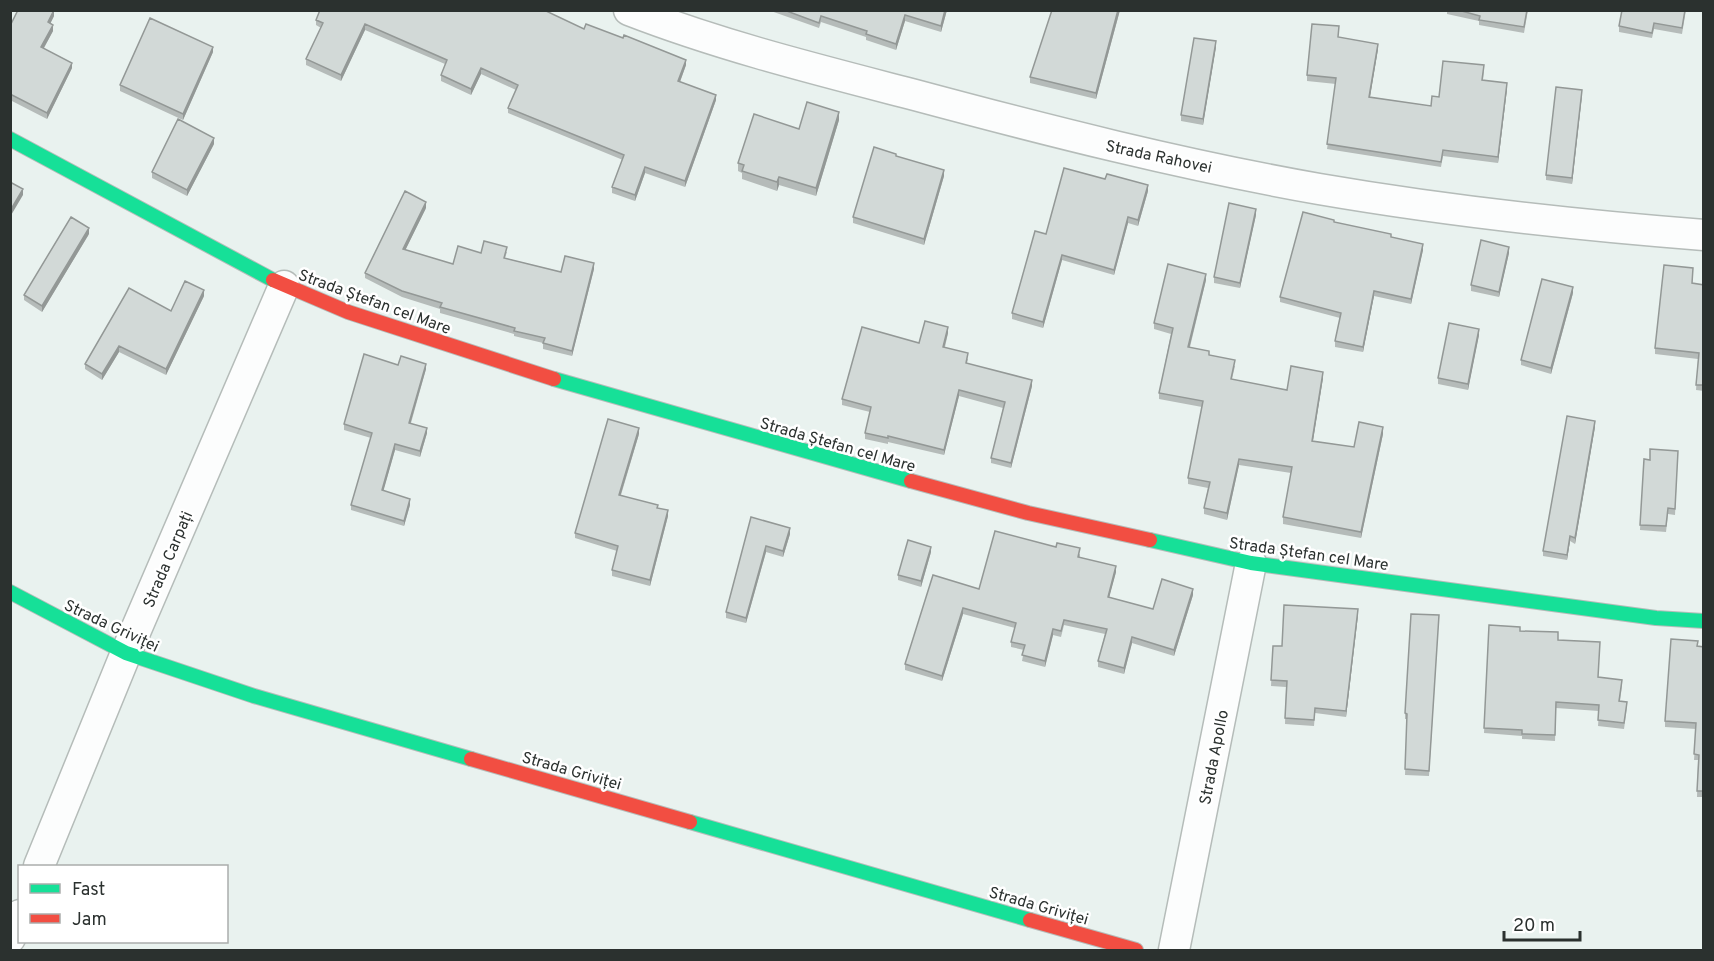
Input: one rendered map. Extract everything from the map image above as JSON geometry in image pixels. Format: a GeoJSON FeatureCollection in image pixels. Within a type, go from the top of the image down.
{"type":"FeatureCollection","features":[{"type":"Feature","properties":{"kind":"street","name":"Strada Rahovei"},"geometry":{"type":"LineString","coordinates":[[629,10],[701,36],[783,60],[1075,138],[1205,167],[1320,189],[1462,211],[1604,227],[1704,235]]}},
{"type":"Feature","properties":{"kind":"street","name":"Strada Ștefan cel Mare"},"geometry":{"type":"LineString","coordinates":[[10,139],[284,286],[348,312],[538,375],[745,435],[1028,513],[1251,563],[1656,618],[1704,621]]}},
{"type":"Feature","properties":{"kind":"street","name":"Strada Carpați"},"geometry":{"type":"LineString","coordinates":[[40,865],[126,653],[284,286]]}},
{"type":"Feature","properties":{"kind":"street","name":"Strada Apollo"},"geometry":{"type":"LineString","coordinates":[[1174,951],[1251,563]]}},
{"type":"Feature","properties":{"kind":"street","name":"Strada Griviței"},"geometry":{"type":"LineString","coordinates":[[10,592],[126,653],[254,696],[1136,951]]}},
{"type":"Feature","properties":{"kind":"street"},"geometry":{"type":"LineString","coordinates":[[10,938],[18,920]]}},
{"type":"Feature","properties":{"kind":"building"},"geometry":{"type":"Polygon","coordinates":[[[18,10],[54,10],[48,22],[53,25],[41,47],[72,63],[47,113],[10,94],[10,26],[18,10]]]}},
{"type":"Feature","properties":{"kind":"building"},"geometry":{"type":"Polygon","coordinates":[[[320,10],[544,10],[584,29],[586,24],[623,38],[624,35],[686,60],[678,81],[716,95],[685,181],[645,167],[635,195],[612,187],[624,155],[508,108],[518,85],[481,68],[471,89],[441,75],[447,60],[365,24],[341,75],[306,59],[323,23],[316,20],[320,10]]]}},
{"type":"Feature","properties":{"kind":"building"},"geometry":{"type":"Polygon","coordinates":[[[784,10],[945,10],[941,26],[905,15],[896,44],[866,34],[867,31],[821,16],[819,23],[784,10]]]}},
{"type":"Feature","properties":{"kind":"building"},"geometry":{"type":"Polygon","coordinates":[[[1052,10],[1118,10],[1096,93],[1030,77],[1052,10]]]}},
{"type":"Feature","properties":{"kind":"building"},"geometry":{"type":"Polygon","coordinates":[[[1458,10],[1527,10],[1524,27],[1479,20],[1480,16],[1458,10]]]}},
{"type":"Feature","properties":{"kind":"building"},"geometry":{"type":"Polygon","coordinates":[[[1622,10],[1685,10],[1682,28],[1654,23],[1652,33],[1619,26],[1622,10]]]}},
{"type":"Feature","properties":{"kind":"building"},"geometry":{"type":"Polygon","coordinates":[[[150,18],[213,47],[183,114],[120,85],[150,18]]]}},
{"type":"Feature","properties":{"kind":"building"},"geometry":{"type":"Polygon","coordinates":[[[1312,24],[1339,26],[1338,37],[1378,44],[1369,97],[1431,106],[1432,96],[1439,97],[1443,61],[1484,65],[1482,80],[1507,83],[1498,157],[1443,150],[1441,162],[1327,144],[1336,78],[1307,75],[1312,24]]]}},
{"type":"Feature","properties":{"kind":"building"},"geometry":{"type":"Polygon","coordinates":[[[1194,38],[1216,41],[1203,119],[1181,115],[1194,38]]]}},
{"type":"Feature","properties":{"kind":"building"},"geometry":{"type":"Polygon","coordinates":[[[1556,87],[1582,90],[1572,178],[1546,175],[1556,87]]]}},
{"type":"Feature","properties":{"kind":"building"},"geometry":{"type":"Polygon","coordinates":[[[807,102],[839,112],[816,188],[779,177],[777,182],[742,171],[744,165],[738,163],[754,114],[799,129],[807,102]]]}},
{"type":"Feature","properties":{"kind":"building"},"geometry":{"type":"Polygon","coordinates":[[[178,119],[214,138],[187,190],[152,172],[178,119]]]}},
{"type":"Feature","properties":{"kind":"building"},"geometry":{"type":"Polygon","coordinates":[[[874,147],[944,170],[924,239],[853,217],[874,147]]]}},
{"type":"Feature","properties":{"kind":"building"},"geometry":{"type":"Polygon","coordinates":[[[1064,168],[1105,179],[1107,174],[1148,185],[1138,220],[1128,217],[1114,270],[1062,255],[1043,322],[1012,313],[1035,231],[1046,234],[1064,168]]]}},
{"type":"Feature","properties":{"kind":"building"},"geometry":{"type":"Polygon","coordinates":[[[10,182],[23,189],[10,211],[10,182]]]}},
{"type":"Feature","properties":{"kind":"building"},"geometry":{"type":"Polygon","coordinates":[[[405,191],[426,202],[403,249],[453,264],[458,246],[481,253],[484,241],[507,247],[504,258],[561,272],[565,256],[594,263],[572,351],[543,343],[545,338],[514,331],[515,328],[440,307],[442,303],[402,291],[365,273],[405,191]]]}},
{"type":"Feature","properties":{"kind":"building"},"geometry":{"type":"Polygon","coordinates":[[[1229,203],[1256,209],[1240,283],[1214,277],[1229,203]]]}},
{"type":"Feature","properties":{"kind":"building"},"geometry":{"type":"Polygon","coordinates":[[[1303,212],[1423,244],[1411,299],[1374,291],[1363,347],[1335,341],[1341,313],[1280,297],[1303,212]]]}},
{"type":"Feature","properties":{"kind":"building"},"geometry":{"type":"Polygon","coordinates":[[[71,217],[89,228],[42,306],[24,295],[71,217]]]}},
{"type":"Feature","properties":{"kind":"building"},"geometry":{"type":"Polygon","coordinates":[[[1481,240],[1509,247],[1499,292],[1471,285],[1481,240]]]}},
{"type":"Feature","properties":{"kind":"building"},"geometry":{"type":"Polygon","coordinates":[[[1168,264],[1206,274],[1188,347],[1209,351],[1209,355],[1235,360],[1231,379],[1287,390],[1291,366],[1323,372],[1312,441],[1354,447],[1359,422],[1383,427],[1361,532],[1283,517],[1292,467],[1239,459],[1227,513],[1204,508],[1210,482],[1188,478],[1203,401],[1159,393],[1173,328],[1154,323],[1168,264]]]}},
{"type":"Feature","properties":{"kind":"building"},"geometry":{"type":"Polygon","coordinates":[[[1664,265],[1693,268],[1692,283],[1704,285],[1704,385],[1696,385],[1699,353],[1655,348],[1664,265]]]}},
{"type":"Feature","properties":{"kind":"building"},"geometry":{"type":"Polygon","coordinates":[[[1542,279],[1573,287],[1551,368],[1521,360],[1542,279]]]}},
{"type":"Feature","properties":{"kind":"building"},"geometry":{"type":"Polygon","coordinates":[[[185,281],[204,290],[166,369],[119,346],[102,374],[85,364],[129,288],[171,311],[185,281]]]}},
{"type":"Feature","properties":{"kind":"building"},"geometry":{"type":"Polygon","coordinates":[[[925,321],[948,327],[943,347],[968,353],[966,363],[1032,380],[1011,463],[991,458],[1005,402],[959,390],[944,450],[888,436],[888,438],[865,433],[871,407],[842,399],[862,327],[919,343],[925,321]]]}},
{"type":"Feature","properties":{"kind":"building"},"geometry":{"type":"Polygon","coordinates":[[[1449,323],[1479,329],[1468,384],[1438,378],[1449,323]]]}},
{"type":"Feature","properties":{"kind":"building"},"geometry":{"type":"Polygon","coordinates":[[[364,354],[398,365],[401,356],[426,364],[409,423],[427,428],[420,451],[395,444],[382,490],[410,499],[404,521],[351,505],[372,433],[344,424],[364,354]]]}},
{"type":"Feature","properties":{"kind":"building"},"geometry":{"type":"Polygon","coordinates":[[[1567,416],[1595,421],[1575,538],[1570,536],[1567,555],[1543,551],[1567,416]]]}},
{"type":"Feature","properties":{"kind":"building"},"geometry":{"type":"Polygon","coordinates":[[[608,419],[639,428],[619,495],[658,505],[657,508],[668,510],[650,580],[612,570],[618,546],[575,533],[608,419]]]}},
{"type":"Feature","properties":{"kind":"building"},"geometry":{"type":"Polygon","coordinates":[[[1650,449],[1678,451],[1675,509],[1668,508],[1666,526],[1640,525],[1644,459],[1650,460],[1650,449]]]}},
{"type":"Feature","properties":{"kind":"building"},"geometry":{"type":"Polygon","coordinates":[[[751,517],[790,528],[783,551],[766,546],[746,618],[726,612],[751,517]]]}},
{"type":"Feature","properties":{"kind":"building"},"geometry":{"type":"Polygon","coordinates":[[[995,531],[1056,547],[1057,543],[1080,548],[1078,557],[1116,566],[1108,597],[1153,609],[1162,579],[1193,589],[1174,650],[1132,637],[1124,668],[1098,661],[1107,629],[1064,620],[1061,631],[1053,629],[1045,661],[1022,655],[1025,645],[1011,642],[1016,623],[963,608],[942,676],[905,664],[933,575],[979,589],[995,531]]]}},
{"type":"Feature","properties":{"kind":"building"},"geometry":{"type":"Polygon","coordinates":[[[908,540],[931,547],[921,581],[898,575],[908,540]]]}},
{"type":"Feature","properties":{"kind":"building"},"geometry":{"type":"Polygon","coordinates":[[[1284,605],[1358,609],[1346,711],[1315,708],[1314,720],[1285,718],[1287,681],[1271,680],[1273,646],[1282,646],[1284,605]]]}},
{"type":"Feature","properties":{"kind":"building"},"geometry":{"type":"Polygon","coordinates":[[[1411,614],[1439,615],[1429,771],[1405,769],[1407,714],[1405,713],[1411,614]]]}},
{"type":"Feature","properties":{"kind":"building"},"geometry":{"type":"Polygon","coordinates":[[[1489,625],[1520,627],[1520,631],[1558,632],[1558,640],[1600,642],[1598,677],[1622,680],[1619,701],[1627,702],[1624,723],[1598,720],[1599,705],[1556,702],[1555,735],[1522,734],[1522,730],[1484,728],[1489,625]]]}},
{"type":"Feature","properties":{"kind":"building"},"geometry":{"type":"Polygon","coordinates":[[[1671,639],[1698,641],[1697,646],[1704,647],[1704,791],[1697,791],[1699,755],[1694,754],[1696,723],[1665,721],[1671,639]]]}},
{"type":"Feature","properties":{"kind":"traffic: fast"},"geometry":{"type":"LineString","coordinates":[[10,139],[273,280]]}},
{"type":"Feature","properties":{"kind":"traffic: fast"},"geometry":{"type":"LineString","coordinates":[[554,379],[911,481]]}},
{"type":"Feature","properties":{"kind":"traffic: fast"},"geometry":{"type":"LineString","coordinates":[[1150,540],[1251,563],[1656,618],[1704,621]]}},
{"type":"Feature","properties":{"kind":"traffic: fast"},"geometry":{"type":"LineString","coordinates":[[10,592],[126,653],[254,696],[471,759]]}},
{"type":"Feature","properties":{"kind":"traffic: fast"},"geometry":{"type":"LineString","coordinates":[[690,822],[1030,920]]}},
{"type":"Feature","properties":{"kind":"traffic: jam"},"geometry":{"type":"LineString","coordinates":[[273,280],[348,312],[554,379]]}},
{"type":"Feature","properties":{"kind":"traffic: jam"},"geometry":{"type":"LineString","coordinates":[[911,481],[1028,513],[1150,540]]}},
{"type":"Feature","properties":{"kind":"traffic: jam"},"geometry":{"type":"LineString","coordinates":[[471,759],[690,822]]}},
{"type":"Feature","properties":{"kind":"traffic: jam"},"geometry":{"type":"LineString","coordinates":[[1030,920],[1136,950]]}}]}
